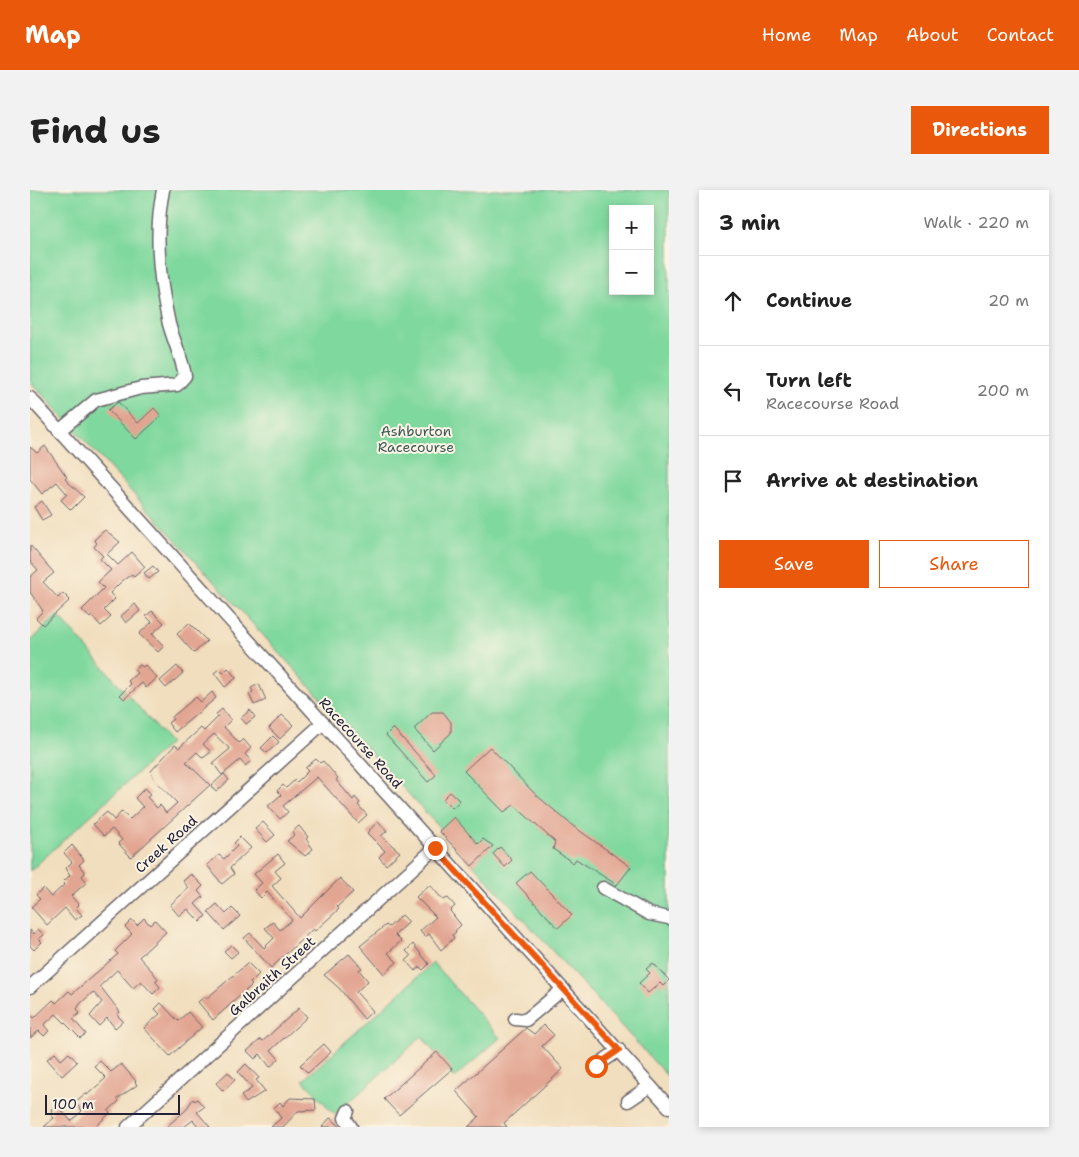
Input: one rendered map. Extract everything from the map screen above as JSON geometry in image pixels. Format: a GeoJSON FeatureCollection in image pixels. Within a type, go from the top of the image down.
{"type":"FeatureCollection","features":[{"type":"Feature","properties":{"kind":"street"},"geometry":{"type":"LineString","coordinates":[[59,431],[96,400],[141,388],[177,385],[185,376],[183,362],[170,326],[157,245],[163,190]]}},
{"type":"Feature","properties":{"kind":"street","name":"Racecourse Road"},"geometry":{"type":"LineString","coordinates":[[30,398],[669,1106]]}},
{"type":"Feature","properties":{"kind":"street","name":"Creek Road"},"geometry":{"type":"LineString","coordinates":[[30,988],[323,723]]}},
{"type":"Feature","properties":{"kind":"street","name":"Galbraith Street"},"geometry":{"type":"LineString","coordinates":[[128,1127],[435,848]]}},
{"type":"Feature","properties":{"kind":"street"},"geometry":{"type":"LineString","coordinates":[[603,888],[649,914],[669,918]]}},
{"type":"Feature","properties":{"kind":"street"},"geometry":{"type":"LineString","coordinates":[[515,1019],[526,1020],[564,990]]}},
{"type":"Feature","properties":{"kind":"street"},"geometry":{"type":"LineString","coordinates":[[596,1066],[619,1050]]}},
{"type":"Feature","properties":{"kind":"street"},"geometry":{"type":"LineString","coordinates":[[628,1101],[650,1086]]}},
{"type":"Feature","properties":{"kind":"street"},"geometry":{"type":"LineString","coordinates":[[348,1111],[345,1118],[351,1127]]}},
{"type":"Feature","properties":{"kind":"green space","name":"Ashburton Racecourse"},"geometry":{"type":"Polygon","coordinates":[[[30,190],[669,190],[669,1078],[30,381],[30,190]]]}},
{"type":"Feature","properties":{"kind":"green space"},"geometry":{"type":"Polygon","coordinates":[[[58,615],[170,743],[30,871],[30,642],[58,615]]]}},
{"type":"Feature","properties":{"kind":"green space"},"geometry":{"type":"Polygon","coordinates":[[[433,963],[500,1038],[454,1078],[422,1036],[335,1115],[303,1080],[433,963]]]}},
{"type":"Feature","properties":{"kind":"building"},"geometry":{"type":"Polygon","coordinates":[[[118,402],[138,423],[154,408],[161,416],[136,439],[108,410],[118,402]]]}},
{"type":"Feature","properties":{"kind":"building"},"geometry":{"type":"Polygon","coordinates":[[[45,446],[67,477],[65,479],[84,497],[71,510],[61,500],[67,494],[57,482],[42,494],[30,479],[30,447],[37,453],[45,446]]]}},
{"type":"Feature","properties":{"kind":"building"},"geometry":{"type":"Polygon","coordinates":[[[42,501],[51,515],[42,520],[34,507],[42,501]]]}},
{"type":"Feature","properties":{"kind":"building"},"geometry":{"type":"Polygon","coordinates":[[[105,530],[120,542],[107,554],[118,565],[132,552],[145,567],[134,577],[132,574],[122,581],[110,593],[115,599],[104,610],[111,617],[101,626],[92,616],[90,618],[82,610],[104,588],[98,582],[111,570],[100,559],[103,556],[94,547],[97,543],[94,540],[105,530]]]}},
{"type":"Feature","properties":{"kind":"building"},"geometry":{"type":"Polygon","coordinates":[[[30,545],[54,573],[43,582],[58,598],[63,593],[70,600],[43,625],[36,618],[43,611],[30,592],[30,577],[38,570],[30,561],[30,545]]]}},
{"type":"Feature","properties":{"kind":"building"},"geometry":{"type":"Polygon","coordinates":[[[153,566],[158,572],[149,579],[144,573],[153,566]]]}},
{"type":"Feature","properties":{"kind":"building"},"geometry":{"type":"Polygon","coordinates":[[[135,604],[140,611],[126,623],[121,616],[135,604]]]}},
{"type":"Feature","properties":{"kind":"building"},"geometry":{"type":"Polygon","coordinates":[[[152,611],[164,623],[152,634],[164,646],[158,652],[139,634],[152,622],[146,616],[152,611]]]}},
{"type":"Feature","properties":{"kind":"building"},"geometry":{"type":"Polygon","coordinates":[[[189,623],[207,641],[194,653],[177,634],[189,623]]]}},
{"type":"Feature","properties":{"kind":"building"},"geometry":{"type":"Polygon","coordinates":[[[140,665],[143,667],[145,665],[157,678],[146,688],[142,683],[124,699],[120,695],[131,684],[128,681],[137,673],[134,670],[140,665]]]}},
{"type":"Feature","properties":{"kind":"building"},"geometry":{"type":"Polygon","coordinates":[[[177,666],[183,673],[166,688],[160,681],[177,666]]]}},
{"type":"Feature","properties":{"kind":"building"},"geometry":{"type":"Polygon","coordinates":[[[228,668],[236,678],[225,687],[214,673],[219,669],[223,673],[228,668]]]}},
{"type":"Feature","properties":{"kind":"building"},"geometry":{"type":"Polygon","coordinates":[[[259,684],[266,700],[254,705],[249,694],[253,692],[251,688],[259,684]]]}},
{"type":"Feature","properties":{"kind":"building"},"geometry":{"type":"Polygon","coordinates":[[[212,692],[216,698],[175,732],[168,723],[173,719],[172,717],[196,697],[201,702],[212,692]]]}},
{"type":"Feature","properties":{"kind":"building"},"geometry":{"type":"Polygon","coordinates":[[[222,709],[231,720],[224,727],[239,743],[243,739],[251,748],[245,754],[251,761],[245,766],[240,760],[222,775],[213,763],[230,749],[214,734],[203,744],[211,752],[203,758],[197,752],[186,762],[210,785],[131,857],[118,843],[122,840],[112,829],[104,836],[93,824],[107,812],[114,820],[122,811],[130,819],[143,807],[135,798],[145,788],[151,794],[147,797],[157,808],[160,805],[166,813],[177,803],[154,779],[151,771],[175,745],[179,748],[201,728],[204,731],[218,717],[216,714],[222,709]]]}},
{"type":"Feature","properties":{"kind":"building"},"geometry":{"type":"Polygon","coordinates":[[[250,710],[255,717],[246,724],[241,718],[250,710]]]}},
{"type":"Feature","properties":{"kind":"building"},"geometry":{"type":"Polygon","coordinates":[[[432,712],[443,712],[451,722],[451,733],[433,750],[414,729],[432,712]]]}},
{"type":"Feature","properties":{"kind":"building"},"geometry":{"type":"Polygon","coordinates":[[[282,715],[293,725],[280,739],[269,728],[282,715]]]}},
{"type":"Feature","properties":{"kind":"building"},"geometry":{"type":"Polygon","coordinates":[[[393,728],[436,775],[428,782],[386,735],[393,728]]]}},
{"type":"Feature","properties":{"kind":"building"},"geometry":{"type":"Polygon","coordinates":[[[273,736],[279,742],[267,753],[261,748],[273,736]]]}},
{"type":"Feature","properties":{"kind":"building"},"geometry":{"type":"Polygon","coordinates":[[[490,747],[535,794],[573,826],[631,867],[617,885],[576,859],[573,863],[553,849],[555,842],[514,805],[504,812],[464,771],[490,747]]]}},
{"type":"Feature","properties":{"kind":"building"},"geometry":{"type":"Polygon","coordinates":[[[316,759],[320,763],[323,761],[338,778],[336,780],[353,800],[355,797],[360,803],[358,805],[367,815],[358,823],[317,777],[283,806],[288,812],[280,819],[268,806],[281,795],[277,791],[283,785],[286,788],[295,780],[297,782],[308,771],[305,768],[316,759]]]}},
{"type":"Feature","properties":{"kind":"building"},"geometry":{"type":"Polygon","coordinates":[[[224,774],[229,780],[216,792],[211,786],[224,774]]]}},
{"type":"Feature","properties":{"kind":"building"},"geometry":{"type":"Polygon","coordinates":[[[450,792],[460,801],[452,808],[443,799],[450,792]]]}},
{"type":"Feature","properties":{"kind":"building"},"geometry":{"type":"Polygon","coordinates":[[[454,817],[478,844],[483,839],[493,846],[472,866],[439,831],[454,817]]]}},
{"type":"Feature","properties":{"kind":"building"},"geometry":{"type":"Polygon","coordinates":[[[378,821],[387,831],[381,836],[400,852],[386,865],[379,857],[385,851],[367,833],[378,821]]]}},
{"type":"Feature","properties":{"kind":"building"},"geometry":{"type":"Polygon","coordinates":[[[263,822],[275,835],[267,842],[255,829],[263,822]]]}},
{"type":"Feature","properties":{"kind":"building"},"geometry":{"type":"Polygon","coordinates":[[[299,826],[308,837],[306,839],[313,849],[305,856],[287,841],[294,835],[292,832],[299,826]]]}},
{"type":"Feature","properties":{"kind":"building"},"geometry":{"type":"Polygon","coordinates":[[[240,837],[251,848],[230,868],[234,874],[222,884],[207,865],[219,855],[224,859],[237,846],[234,843],[240,837]]]}},
{"type":"Feature","properties":{"kind":"building"},"geometry":{"type":"Polygon","coordinates":[[[72,845],[84,860],[79,865],[85,873],[82,876],[87,882],[71,896],[79,905],[76,908],[82,915],[75,920],[65,908],[47,925],[31,907],[40,899],[36,895],[43,888],[51,897],[65,884],[63,882],[70,875],[66,868],[72,862],[64,853],[72,845]]]}},
{"type":"Feature","properties":{"kind":"building"},"geometry":{"type":"Polygon","coordinates":[[[500,847],[512,860],[505,867],[493,854],[500,847]]]}},
{"type":"Feature","properties":{"kind":"building"},"geometry":{"type":"Polygon","coordinates":[[[278,854],[285,863],[275,871],[281,878],[272,886],[300,918],[340,878],[353,892],[337,907],[339,909],[315,931],[313,929],[271,968],[244,938],[250,933],[264,948],[274,938],[265,928],[273,922],[280,930],[292,920],[267,892],[261,898],[254,890],[262,883],[254,874],[278,854]]]}},
{"type":"Feature","properties":{"kind":"building"},"geometry":{"type":"Polygon","coordinates":[[[530,871],[572,915],[558,928],[516,883],[530,871]]]}},
{"type":"Feature","properties":{"kind":"building"},"geometry":{"type":"Polygon","coordinates":[[[191,874],[203,886],[198,891],[203,897],[195,904],[206,916],[200,922],[188,909],[179,916],[170,905],[189,888],[183,881],[191,874]]]}},
{"type":"Feature","properties":{"kind":"building"},"geometry":{"type":"Polygon","coordinates":[[[428,886],[431,886],[443,900],[448,898],[455,906],[450,911],[461,925],[452,935],[454,938],[441,950],[429,934],[425,937],[420,931],[436,917],[416,897],[428,886]]]}},
{"type":"Feature","properties":{"kind":"building"},"geometry":{"type":"Polygon","coordinates":[[[217,904],[226,914],[232,908],[240,916],[224,930],[208,912],[217,904]]]}},
{"type":"Feature","properties":{"kind":"building"},"geometry":{"type":"Polygon","coordinates":[[[402,915],[409,922],[395,935],[401,941],[388,953],[397,962],[384,974],[360,946],[386,925],[389,927],[402,915]]]}},
{"type":"Feature","properties":{"kind":"building"},"geometry":{"type":"Polygon","coordinates":[[[144,918],[150,925],[155,920],[166,932],[139,957],[158,979],[155,981],[160,987],[153,994],[141,981],[133,988],[117,970],[100,986],[120,1012],[117,1015],[123,1021],[115,1028],[107,1018],[99,1026],[90,1016],[102,1002],[93,992],[80,1004],[77,1009],[80,1013],[73,1019],[86,1034],[80,1038],[56,1014],[44,1025],[49,1031],[44,1036],[39,1031],[30,1038],[30,1014],[34,1018],[53,1000],[56,1003],[69,991],[72,994],[118,954],[115,951],[132,934],[125,927],[132,920],[137,925],[144,918]]]}},
{"type":"Feature","properties":{"kind":"building"},"geometry":{"type":"Polygon","coordinates":[[[38,929],[44,935],[39,939],[42,942],[34,950],[30,946],[30,930],[34,934],[38,929]]]}},
{"type":"Feature","properties":{"kind":"building"},"geometry":{"type":"Polygon","coordinates":[[[413,944],[429,964],[423,970],[420,967],[415,971],[406,961],[411,956],[406,951],[413,944]]]}},
{"type":"Feature","properties":{"kind":"building"},"geometry":{"type":"Polygon","coordinates":[[[231,945],[238,952],[231,958],[224,951],[231,945]]]}},
{"type":"Feature","properties":{"kind":"building"},"geometry":{"type":"Polygon","coordinates":[[[349,954],[362,968],[359,970],[368,981],[356,992],[373,1011],[364,1019],[339,988],[324,975],[349,954]]]}},
{"type":"Feature","properties":{"kind":"building"},"geometry":{"type":"Polygon","coordinates":[[[248,963],[259,974],[250,983],[252,985],[213,1020],[198,1002],[205,996],[207,998],[248,963]]]}},
{"type":"Feature","properties":{"kind":"building"},"geometry":{"type":"Polygon","coordinates":[[[653,963],[669,980],[663,986],[660,983],[648,993],[639,983],[650,973],[646,969],[653,963]]]}},
{"type":"Feature","properties":{"kind":"building"},"geometry":{"type":"Polygon","coordinates":[[[161,1003],[178,1021],[188,1012],[202,1027],[170,1056],[144,1028],[160,1014],[155,1009],[161,1003]]]}},
{"type":"Feature","properties":{"kind":"building"},"geometry":{"type":"Polygon","coordinates":[[[299,1008],[307,1017],[271,1050],[279,1059],[270,1067],[260,1054],[255,1059],[247,1051],[261,1039],[263,1041],[299,1008]]]}},
{"type":"Feature","properties":{"kind":"building"},"geometry":{"type":"Polygon","coordinates":[[[544,1025],[554,1035],[542,1046],[563,1069],[504,1123],[507,1127],[468,1127],[479,1117],[456,1091],[526,1028],[534,1034],[544,1025]]]}},
{"type":"Feature","properties":{"kind":"building"},"geometry":{"type":"Polygon","coordinates":[[[324,1044],[331,1052],[308,1073],[300,1065],[324,1044]]]}},
{"type":"Feature","properties":{"kind":"building"},"geometry":{"type":"Polygon","coordinates":[[[437,1052],[452,1069],[399,1115],[384,1099],[437,1052]]]}},
{"type":"Feature","properties":{"kind":"building"},"geometry":{"type":"Polygon","coordinates":[[[55,1053],[61,1060],[69,1053],[77,1062],[62,1076],[47,1059],[55,1053]]]}},
{"type":"Feature","properties":{"kind":"building"},"geometry":{"type":"Polygon","coordinates":[[[100,1061],[111,1072],[121,1064],[136,1081],[137,1085],[117,1099],[119,1101],[108,1111],[110,1113],[95,1127],[44,1127],[54,1118],[50,1114],[53,1112],[51,1109],[56,1104],[71,1121],[82,1111],[75,1102],[86,1093],[87,1095],[106,1078],[94,1066],[100,1061]]]}},
{"type":"Feature","properties":{"kind":"building"},"geometry":{"type":"Polygon","coordinates":[[[246,1064],[259,1078],[256,1080],[265,1091],[246,1103],[241,1096],[252,1088],[238,1072],[246,1064]]]}},
{"type":"Feature","properties":{"kind":"building"},"geometry":{"type":"Polygon","coordinates":[[[228,1072],[235,1080],[223,1091],[216,1083],[228,1072]]]}},
{"type":"Feature","properties":{"kind":"building"},"geometry":{"type":"Polygon","coordinates":[[[290,1098],[315,1099],[316,1110],[298,1111],[283,1127],[271,1127],[281,1118],[274,1108],[280,1102],[283,1106],[290,1098]]]}},
{"type":"Feature","properties":{"kind":"building"},"geometry":{"type":"Polygon","coordinates":[[[193,1099],[195,1101],[197,1099],[204,1107],[197,1112],[210,1127],[199,1127],[193,1120],[184,1127],[166,1127],[185,1111],[193,1099]]]}},
{"type":"Feature","properties":{"kind":"building"},"geometry":{"type":"Polygon","coordinates":[[[330,1118],[341,1127],[322,1127],[330,1118]]]}},
{"type":"Feature","properties":{"kind":"route"},"geometry":{"type":"LineString","coordinates":[[435,848],[619,1050],[596,1066]]}}]}
